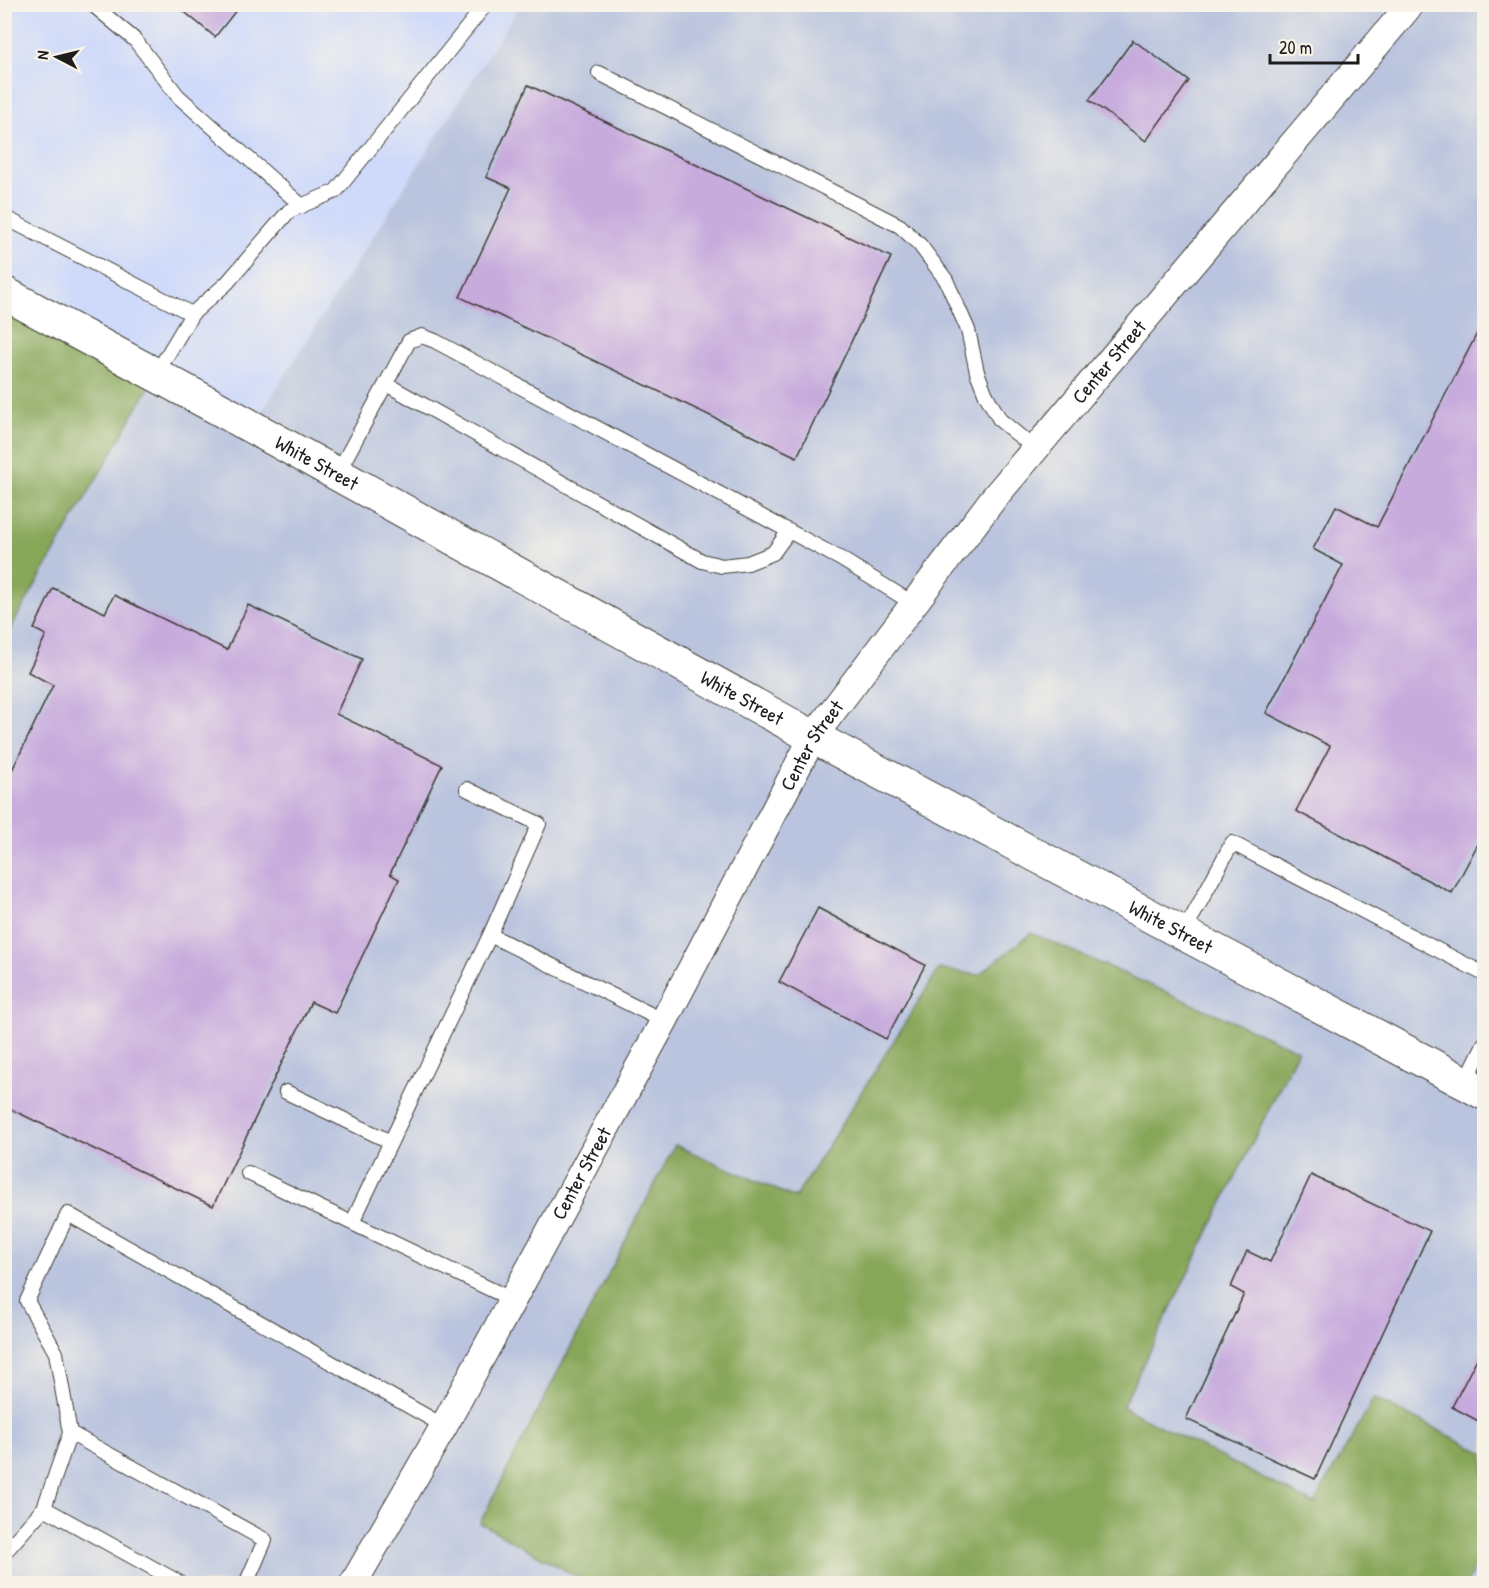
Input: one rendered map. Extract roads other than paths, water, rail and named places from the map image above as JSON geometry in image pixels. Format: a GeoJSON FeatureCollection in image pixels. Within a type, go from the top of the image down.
{"type":"FeatureCollection","features":[{"type":"Feature","properties":{"kind":"street","name":"Center Street"},"geometry":{"type":"LineString","coordinates":[[353,1584],[513,1300],[664,1021],[813,737],[993,499],[1411,4]]}},
{"type":"Feature","properties":{"kind":"street","name":"White Street"},"geometry":{"type":"LineString","coordinates":[[4,293],[813,737],[1475,1088]]}},
{"type":"Feature","properties":{"kind":"lane"},"geometry":{"type":"LineString","coordinates":[[92,4],[135,40],[178,96],[302,206]]}},
{"type":"Feature","properties":{"kind":"lane"},"geometry":{"type":"LineString","coordinates":[[156,375],[192,314],[227,283],[289,211],[336,191],[486,4]]}},
{"type":"Feature","properties":{"kind":"lane"},"geometry":{"type":"LineString","coordinates":[[599,72],[900,226],[920,245],[946,280],[968,330],[977,372],[986,395],[1000,420],[1035,449]]}},
{"type":"Feature","properties":{"kind":"lane"},"geometry":{"type":"LineString","coordinates":[[4,217],[192,314]]}},
{"type":"Feature","properties":{"kind":"lane"},"geometry":{"type":"LineString","coordinates":[[337,474],[409,341],[422,336],[841,559],[914,604]]}},
{"type":"Feature","properties":{"kind":"lane"},"geometry":{"type":"LineString","coordinates":[[386,384],[702,561],[722,566],[748,563],[773,553],[789,531]]}},
{"type":"Feature","properties":{"kind":"lane"},"geometry":{"type":"LineString","coordinates":[[352,1222],[490,935],[539,824],[466,789]]}},
{"type":"Feature","properties":{"kind":"lane"},"geometry":{"type":"LineString","coordinates":[[1183,933],[1232,843],[1485,974]]}},
{"type":"Feature","properties":{"kind":"lane"},"geometry":{"type":"LineString","coordinates":[[490,935],[664,1021]]}},
{"type":"Feature","properties":{"kind":"lane"},"geometry":{"type":"LineString","coordinates":[[1475,1088],[1485,1044]]}},
{"type":"Feature","properties":{"kind":"lane"},"geometry":{"type":"LineString","coordinates":[[286,1092],[390,1142]]}},
{"type":"Feature","properties":{"kind":"lane"},"geometry":{"type":"LineString","coordinates":[[248,1173],[513,1300]]}},
{"type":"Feature","properties":{"kind":"lane"},"geometry":{"type":"LineString","coordinates":[[4,1553],[44,1508],[70,1433],[56,1353],[27,1301],[68,1214],[444,1426]]}},
{"type":"Feature","properties":{"kind":"lane"},"geometry":{"type":"LineString","coordinates":[[70,1433],[265,1540],[246,1584]]}},
{"type":"Feature","properties":{"kind":"lane"},"geometry":{"type":"LineString","coordinates":[[44,1508],[182,1584]]}}]}
